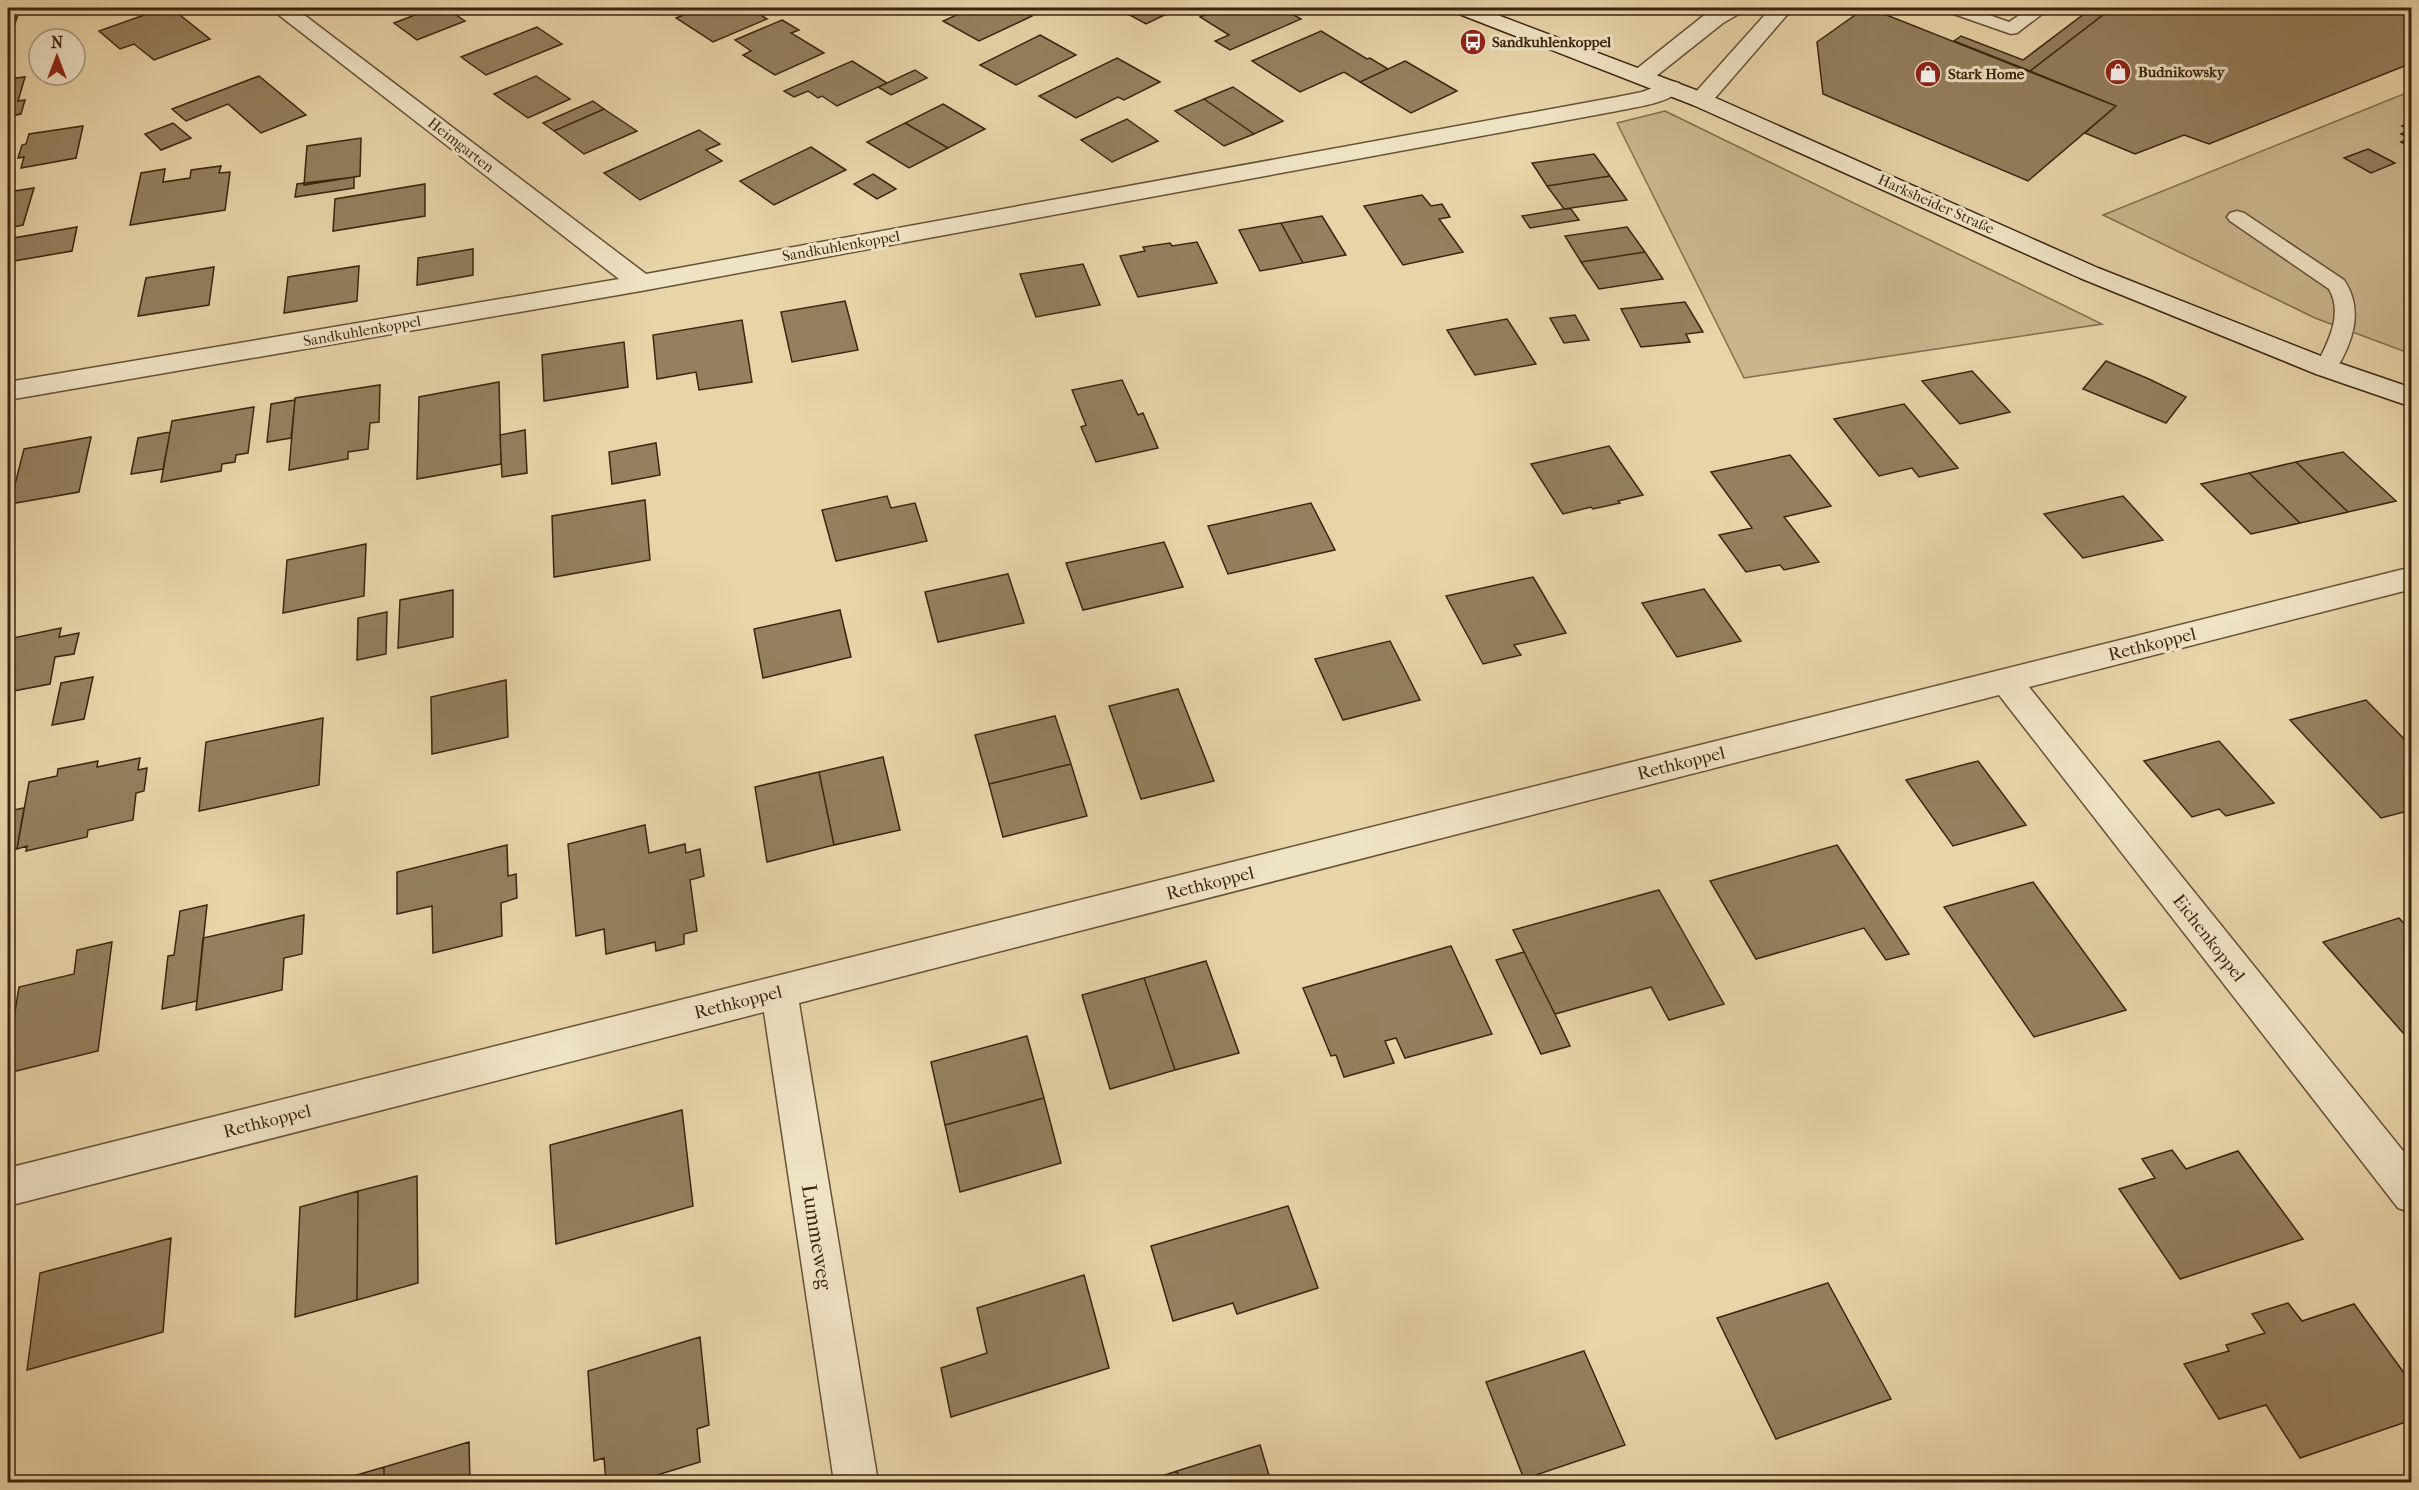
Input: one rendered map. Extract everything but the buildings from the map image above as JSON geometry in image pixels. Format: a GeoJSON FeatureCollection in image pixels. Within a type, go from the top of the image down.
{"type":"FeatureCollection","features":[{"type":"Feature","properties":{"kind":"street","name":"Heimgarten"},"geometry":{"type":"LineString","coordinates":[[282,8],[641,283]]}},
{"type":"Feature","properties":{"kind":"street","name":"Harksheider Straße"},"geometry":{"type":"LineString","coordinates":[[1461,8],[1671,87],[2089,273],[2326,368],[2412,398]]}},
{"type":"Feature","properties":{"kind":"street"},"geometry":{"type":"LineString","coordinates":[[1642,76],[1714,18],[1735,8]]}},
{"type":"Feature","properties":{"kind":"street"},"geometry":{"type":"LineString","coordinates":[[1701,100],[1782,8]]}},
{"type":"Feature","properties":{"kind":"street","name":"Sandkuhlenkoppel"},"geometry":{"type":"LineString","coordinates":[[8,391],[641,283],[1617,104],[1648,98],[1671,87]]}},
{"type":"Feature","properties":{"kind":"street","name":"Rethkoppel"},"geometry":{"type":"LineString","coordinates":[[8,1187],[2412,578]]}},
{"type":"Feature","properties":{"kind":"street","name":"Eichenkoppel"},"geometry":{"type":"LineString","coordinates":[[2006,681],[2412,1194]]}},
{"type":"Feature","properties":{"kind":"street","name":"Lummeweg"},"geometry":{"type":"LineString","coordinates":[[779,992],[856,1482]]}},
{"type":"Feature","properties":{"kind":"lane"},"geometry":{"type":"LineString","coordinates":[[1954,8],[2011,29],[2041,8]]}},
{"type":"Feature","properties":{"kind":"lane"},"geometry":{"type":"LineString","coordinates":[[2237,217],[2337,285],[2345,295],[2346,316],[2340,337],[2326,368]]}},
{"type":"Feature","properties":{"kind":"shaded area"},"geometry":{"type":"Polygon","coordinates":[[[2411,91],[2411,354],[2315,318],[2103,215],[2411,91]]]}},
{"type":"Feature","properties":{"kind":"shaded area"},"geometry":{"type":"Polygon","coordinates":[[[1665,111],[2102,324],[1744,378],[1617,123],[1665,111]]]}},
{"type":"Feature","properties":{"kind":"place","name":"Sandkuhlenkoppel"},"geometry":{"type":"Point","coordinates":[1473,42]}},
{"type":"Feature","properties":{"kind":"place","name":"Budnikowsky"},"geometry":{"type":"Point","coordinates":[2118,72]}},
{"type":"Feature","properties":{"kind":"place","name":"Stark Home"},"geometry":{"type":"Point","coordinates":[1928,74]}}]}
